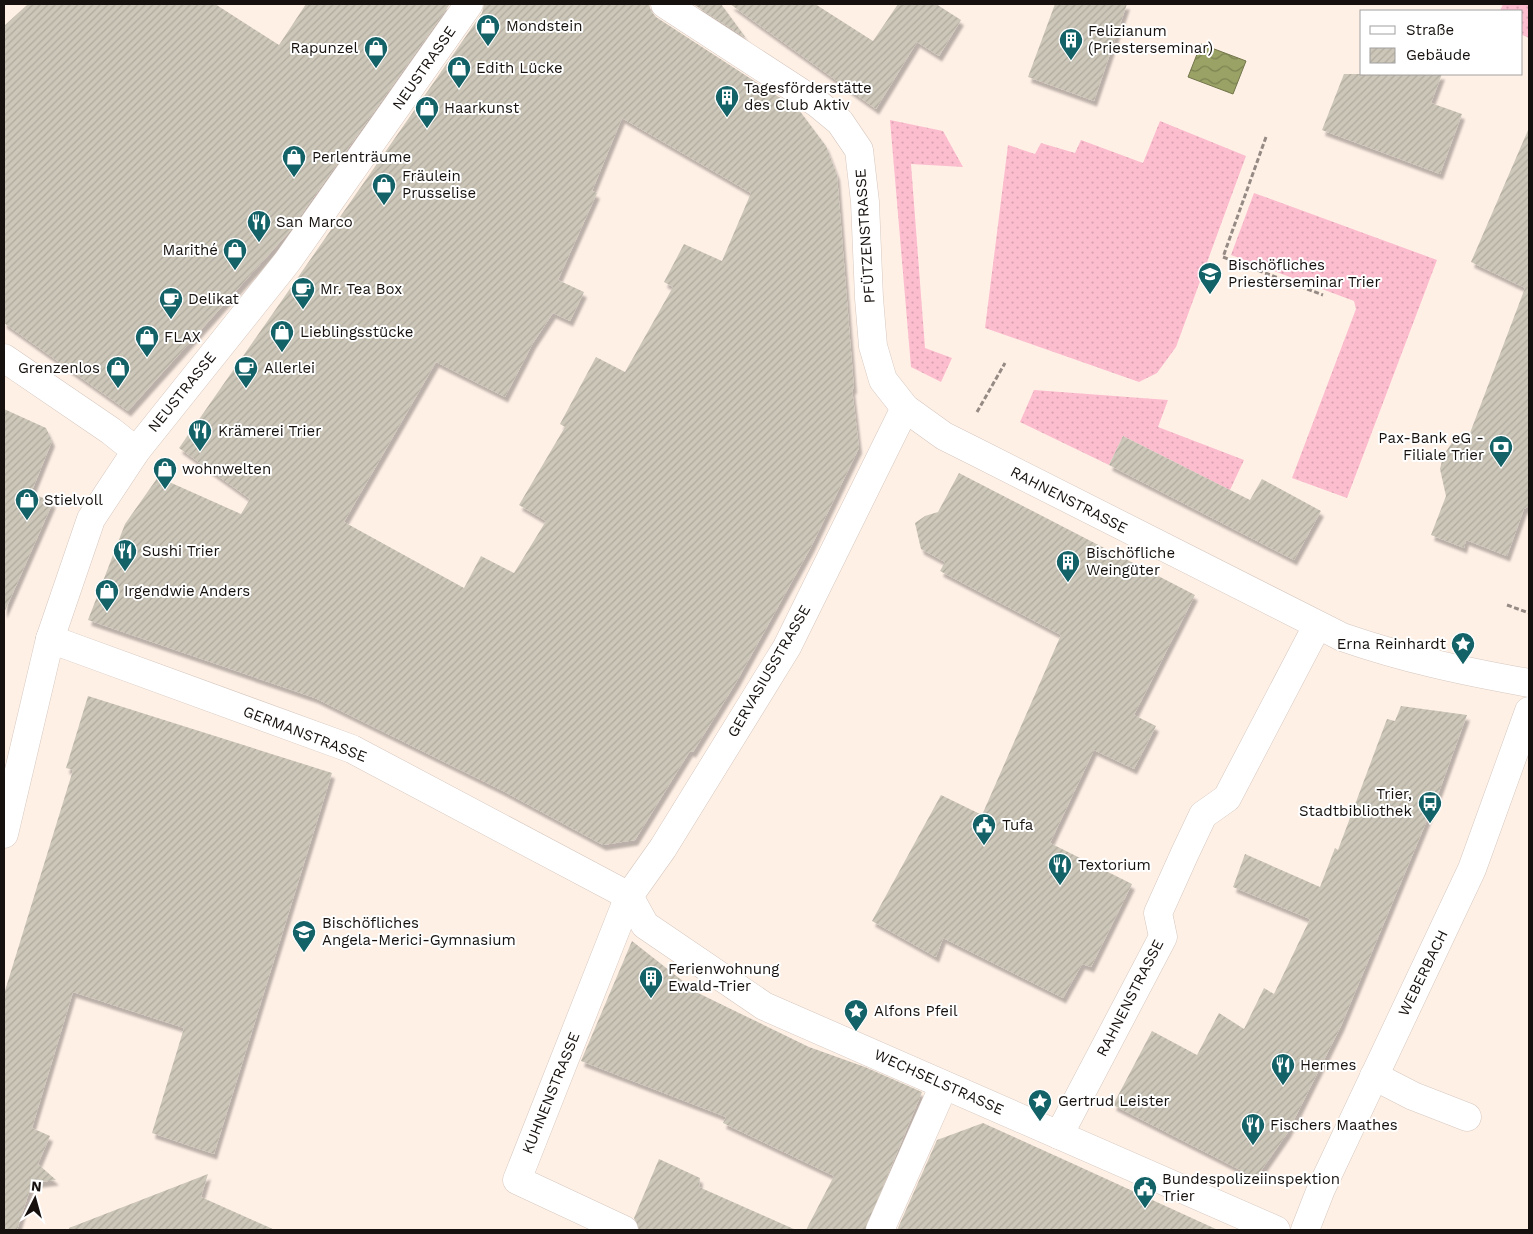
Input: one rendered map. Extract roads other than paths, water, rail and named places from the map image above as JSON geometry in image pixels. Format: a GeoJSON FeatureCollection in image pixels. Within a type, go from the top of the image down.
{"type":"FeatureCollection","features":[{"type":"Feature","properties":{"kind":"street","name":"NEUSTRASSE"},"geometry":{"type":"LineString","coordinates":[[4,834],[50,639],[91,519],[136,451],[287,262],[469,4]]}},
{"type":"Feature","properties":{"kind":"street","name":"PFÜTZENSTRASSE"},"geometry":{"type":"LineString","coordinates":[[665,4],[816,103],[840,122],[858,150],[865,202],[869,298],[874,346],[884,380],[905,408]]}},
{"type":"Feature","properties":{"kind":"street"},"geometry":{"type":"LineString","coordinates":[[4,358],[111,431],[136,451]]}},
{"type":"Feature","properties":{"kind":"street","name":"RAHNENSTRASSE"},"geometry":{"type":"LineString","coordinates":[[905,408],[944,436],[1317,626],[1396,656],[1449,669],[1529,683]]}},
{"type":"Feature","properties":{"kind":"street","name":"GERVASIUSSTRASSE"},"geometry":{"type":"LineString","coordinates":[[629,896],[663,848],[780,658],[905,408]]}},
{"type":"Feature","properties":{"kind":"street","name":"RAHNENSTRASSE"},"geometry":{"type":"LineString","coordinates":[[1059,1135],[1163,937],[1158,913],[1203,815],[1227,798],[1317,626]]}},
{"type":"Feature","properties":{"kind":"street","name":"GERMANSTRASSE"},"geometry":{"type":"LineString","coordinates":[[50,639],[352,749],[629,896]]}},
{"type":"Feature","properties":{"kind":"street","name":"WEBERBACH"},"geometry":{"type":"LineString","coordinates":[[1305,1230],[1321,1189],[1472,870],[1529,712]]}},
{"type":"Feature","properties":{"kind":"street","name":"WECHSELSTRASSE"},"geometry":{"type":"LineString","coordinates":[[629,896],[645,925],[764,1006],[1276,1230]]}},
{"type":"Feature","properties":{"kind":"street","name":"KUHNENSTRASSE"},"geometry":{"type":"LineString","coordinates":[[624,1230],[516,1180],[629,896]]}},
{"type":"Feature","properties":{"kind":"street"},"geometry":{"type":"LineString","coordinates":[[1374,1076],[1412,1096],[1466,1117]]}},
{"type":"Feature","properties":{"kind":"street"},"geometry":{"type":"LineString","coordinates":[[880,1230],[944,1085]]}},
{"type":"Feature","properties":{"kind":"water"},"geometry":{"type":"Polygon","coordinates":[[[1201,44],[1246,61],[1233,94],[1188,77],[1201,44]]]}},
{"type":"Feature","properties":{"kind":"place","name":"Mondstein"},"geometry":{"type":"Point","coordinates":[488,47]}},
{"type":"Feature","properties":{"kind":"place","name":"Felizianum (Priesterseminar)"},"geometry":{"type":"Point","coordinates":[1071,61]}},
{"type":"Feature","properties":{"kind":"place","name":"Rapunzel"},"geometry":{"type":"Point","coordinates":[376,69]}},
{"type":"Feature","properties":{"kind":"place","name":"Edith Lücke"},"geometry":{"type":"Point","coordinates":[459,89]}},
{"type":"Feature","properties":{"kind":"place","name":"Tagesförderstätte des Club Aktiv"},"geometry":{"type":"Point","coordinates":[727,118]}},
{"type":"Feature","properties":{"kind":"place","name":"Haarkunst"},"geometry":{"type":"Point","coordinates":[427,129]}},
{"type":"Feature","properties":{"kind":"place","name":"Perlenträume"},"geometry":{"type":"Point","coordinates":[294,178]}},
{"type":"Feature","properties":{"kind":"place","name":"Fräulein Prusselise"},"geometry":{"type":"Point","coordinates":[384,206]}},
{"type":"Feature","properties":{"kind":"place","name":"San Marco"},"geometry":{"type":"Point","coordinates":[259,243]}},
{"type":"Feature","properties":{"kind":"place","name":"Marithé"},"geometry":{"type":"Point","coordinates":[235,271]}},
{"type":"Feature","properties":{"kind":"place","name":"Bischöfliches Priesterseminar Trier"},"geometry":{"type":"Point","coordinates":[1210,295]}},
{"type":"Feature","properties":{"kind":"place","name":"Mr. Tea Box"},"geometry":{"type":"Point","coordinates":[303,310]}},
{"type":"Feature","properties":{"kind":"place","name":"Delikat"},"geometry":{"type":"Point","coordinates":[171,320]}},
{"type":"Feature","properties":{"kind":"place","name":"Lieblingsstücke"},"geometry":{"type":"Point","coordinates":[282,353]}},
{"type":"Feature","properties":{"kind":"place","name":"FLAX"},"geometry":{"type":"Point","coordinates":[147,358]}},
{"type":"Feature","properties":{"kind":"place","name":"Grenzenlos"},"geometry":{"type":"Point","coordinates":[118,389]}},
{"type":"Feature","properties":{"kind":"place","name":"Allerlei"},"geometry":{"type":"Point","coordinates":[246,389]}},
{"type":"Feature","properties":{"kind":"place","name":"Krämerei Trier"},"geometry":{"type":"Point","coordinates":[200,452]}},
{"type":"Feature","properties":{"kind":"place","name":"Pax-Bank eG - Filiale Trier"},"geometry":{"type":"Point","coordinates":[1501,468]}},
{"type":"Feature","properties":{"kind":"place","name":"wohnwelten"},"geometry":{"type":"Point","coordinates":[165,490]}},
{"type":"Feature","properties":{"kind":"place","name":"Stielvoll"},"geometry":{"type":"Point","coordinates":[27,521]}},
{"type":"Feature","properties":{"kind":"place","name":"Sushi Trier"},"geometry":{"type":"Point","coordinates":[125,572]}},
{"type":"Feature","properties":{"kind":"place","name":"Bischöfliche Weingüter"},"geometry":{"type":"Point","coordinates":[1068,583]}},
{"type":"Feature","properties":{"kind":"place","name":"Irgendwie Anders"},"geometry":{"type":"Point","coordinates":[107,612]}},
{"type":"Feature","properties":{"kind":"place","name":"Erna Reinhardt"},"geometry":{"type":"Point","coordinates":[1463,665]}},
{"type":"Feature","properties":{"kind":"place","name":"Trier, Stadtbibliothek"},"geometry":{"type":"Point","coordinates":[1430,824]}},
{"type":"Feature","properties":{"kind":"place","name":"Tufa"},"geometry":{"type":"Point","coordinates":[984,846]}},
{"type":"Feature","properties":{"kind":"place","name":"Textorium"},"geometry":{"type":"Point","coordinates":[1060,886]}},
{"type":"Feature","properties":{"kind":"place","name":"Bischöfliches Angela-Merici-Gymnasium"},"geometry":{"type":"Point","coordinates":[304,953]}},
{"type":"Feature","properties":{"kind":"place","name":"Ferienwohnung Ewald-Trier"},"geometry":{"type":"Point","coordinates":[651,999]}},
{"type":"Feature","properties":{"kind":"place","name":"Alfons Pfeil"},"geometry":{"type":"Point","coordinates":[856,1032]}},
{"type":"Feature","properties":{"kind":"place","name":"Hermes"},"geometry":{"type":"Point","coordinates":[1283,1086]}},
{"type":"Feature","properties":{"kind":"place","name":"Gertrud Leister"},"geometry":{"type":"Point","coordinates":[1040,1122]}},
{"type":"Feature","properties":{"kind":"place","name":"Fischers Maathes"},"geometry":{"type":"Point","coordinates":[1253,1146]}},
{"type":"Feature","properties":{"kind":"place","name":"Bundespolizeiinspektion Trier"},"geometry":{"type":"Point","coordinates":[1145,1209]}}]}
